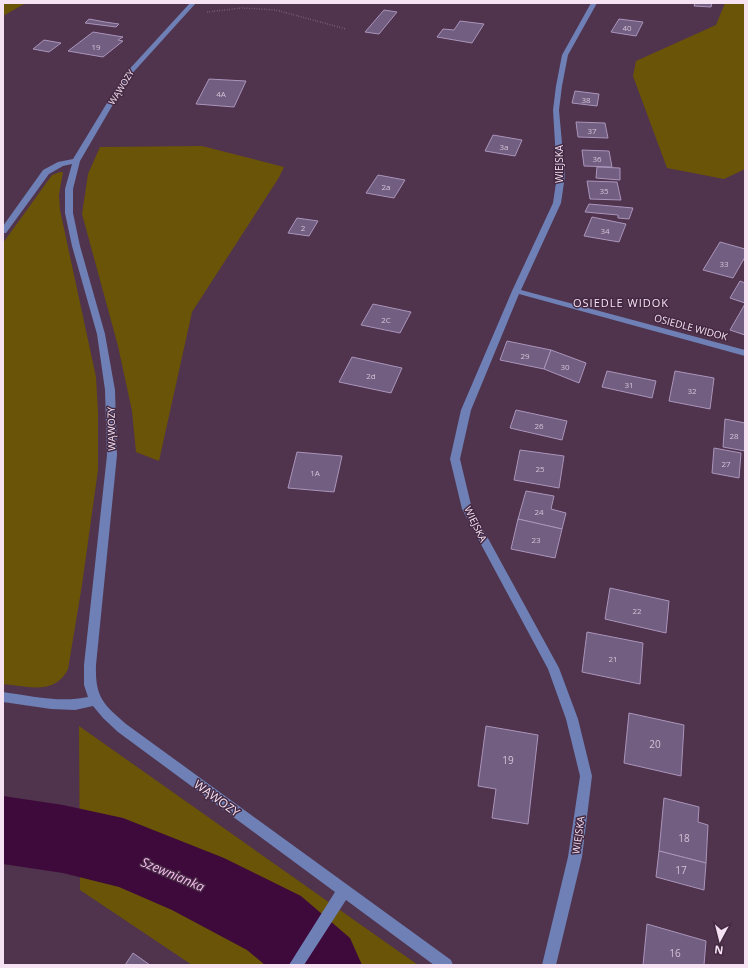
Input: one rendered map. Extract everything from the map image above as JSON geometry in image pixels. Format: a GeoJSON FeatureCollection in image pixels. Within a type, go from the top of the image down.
{"type":"FeatureCollection","features":[{"type":"Feature","properties":{"kind":"street","name":"WĄWOZY"},"geometry":{"type":"LineString","coordinates":[[193,3],[126,76],[76,161],[69,188],[69,213],[76,246],[101,334],[110,390],[112,455],[90,665],[90,685],[96,700],[108,715],[122,728],[344,891]]}},
{"type":"Feature","properties":{"kind":"street","name":"WIEJSKA"},"geometry":{"type":"LineString","coordinates":[[549,965],[575,857],[586,776],[572,719],[553,668],[467,509],[455,459],[466,410],[516,291],[557,203],[561,176],[556,110],[565,55],[594,3]]}},
{"type":"Feature","properties":{"kind":"street"},"geometry":{"type":"LineString","coordinates":[[3,231],[46,172],[61,164],[76,161]]}},
{"type":"Feature","properties":{"kind":"street","name":"OSIEDLE WIDOK"},"geometry":{"type":"LineString","coordinates":[[516,291],[745,353]]}},
{"type":"Feature","properties":{"kind":"street"},"geometry":{"type":"LineString","coordinates":[[3,697],[75,706],[96,700]]}},
{"type":"Feature","properties":{"kind":"street"},"geometry":{"type":"LineString","coordinates":[[296,965],[344,891],[446,965]]}},
{"type":"Feature","properties":{"kind":"path"},"geometry":{"type":"LineString","coordinates":[[183,13],[200,14],[245,8],[269,9],[300,15],[321,24],[346,29]]}},
{"type":"Feature","properties":{"kind":"shaded area"},"geometry":{"type":"Polygon","coordinates":[[[3,3],[26,3],[3,16],[3,3]]]}},
{"type":"Feature","properties":{"kind":"shaded area"},"geometry":{"type":"Polygon","coordinates":[[[725,3],[745,3],[745,169],[724,179],[667,168],[633,76],[636,61],[716,25],[725,3]]]}},
{"type":"Feature","properties":{"kind":"shaded area"},"geometry":{"type":"Polygon","coordinates":[[[202,146],[284,167],[278,179],[192,312],[159,461],[136,452],[132,411],[118,346],[82,214],[88,174],[100,147],[202,146]]]}},
{"type":"Feature","properties":{"kind":"shaded area"},"geometry":{"type":"Polygon","coordinates":[[[63,172],[59,195],[60,210],[96,377],[98,412],[98,470],[82,585],[68,669],[56,683],[48,686],[30,687],[3,684],[3,243],[52,175],[63,172]]]}},
{"type":"Feature","properties":{"kind":"shaded area"},"geometry":{"type":"Polygon","coordinates":[[[79,726],[418,965],[192,965],[80,890],[79,726]]]}},
{"type":"Feature","properties":{"kind":"building"},"geometry":{"type":"Polygon","coordinates":[[[695,3],[712,3],[711,7],[694,6],[695,3]]]}},
{"type":"Feature","properties":{"kind":"building"},"geometry":{"type":"Polygon","coordinates":[[[384,10],[397,12],[379,34],[365,32],[384,10]]]}},
{"type":"Feature","properties":{"kind":"building"},"geometry":{"type":"Polygon","coordinates":[[[89,19],[119,24],[116,27],[85,23],[89,19]]]}},
{"type":"Feature","properties":{"kind":"building"},"geometry":{"type":"Polygon","coordinates":[[[619,19],[643,22],[636,36],[611,32],[619,19]]]}},
{"type":"Feature","properties":{"kind":"building"},"geometry":{"type":"Polygon","coordinates":[[[460,21],[484,24],[472,43],[437,37],[443,29],[454,30],[460,21]]]}},
{"type":"Feature","properties":{"kind":"building"},"geometry":{"type":"Polygon","coordinates":[[[93,32],[123,37],[118,40],[123,41],[103,57],[68,51],[93,32]]]}},
{"type":"Feature","properties":{"kind":"building"},"geometry":{"type":"Polygon","coordinates":[[[44,40],[61,43],[49,52],[33,49],[44,40]]]}},
{"type":"Feature","properties":{"kind":"building"},"geometry":{"type":"Polygon","coordinates":[[[209,79],[246,81],[234,107],[196,104],[209,79]]]}},
{"type":"Feature","properties":{"kind":"building"},"geometry":{"type":"Polygon","coordinates":[[[575,91],[599,94],[597,106],[572,103],[575,91]]]}},
{"type":"Feature","properties":{"kind":"building"},"geometry":{"type":"Polygon","coordinates":[[[576,122],[605,123],[608,138],[578,137],[576,122]]]}},
{"type":"Feature","properties":{"kind":"building"},"geometry":{"type":"Polygon","coordinates":[[[493,135],[522,140],[515,156],[485,151],[493,135]]]}},
{"type":"Feature","properties":{"kind":"building"},"geometry":{"type":"Polygon","coordinates":[[[582,150],[609,151],[612,167],[584,166],[582,150]]]}},
{"type":"Feature","properties":{"kind":"building"},"geometry":{"type":"Polygon","coordinates":[[[597,167],[620,168],[620,180],[596,178],[597,167]]]}},
{"type":"Feature","properties":{"kind":"building"},"geometry":{"type":"Polygon","coordinates":[[[378,175],[405,180],[394,198],[366,193],[378,175]]]}},
{"type":"Feature","properties":{"kind":"building"},"geometry":{"type":"Polygon","coordinates":[[[587,181],[617,182],[621,200],[590,199],[587,181]]]}},
{"type":"Feature","properties":{"kind":"building"},"geometry":{"type":"Polygon","coordinates":[[[589,204],[633,208],[629,219],[618,218],[618,215],[585,212],[589,204]]]}},
{"type":"Feature","properties":{"kind":"building"},"geometry":{"type":"Polygon","coordinates":[[[592,217],[626,224],[619,242],[584,236],[592,217]]]}},
{"type":"Feature","properties":{"kind":"building"},"geometry":{"type":"Polygon","coordinates":[[[297,218],[318,221],[309,236],[288,233],[297,218]]]}},
{"type":"Feature","properties":{"kind":"building"},"geometry":{"type":"Polygon","coordinates":[[[720,242],[745,249],[745,257],[733,278],[703,270],[720,242]]]}},
{"type":"Feature","properties":{"kind":"building"},"geometry":{"type":"Polygon","coordinates":[[[740,281],[745,283],[745,303],[730,298],[740,281]]]}},
{"type":"Feature","properties":{"kind":"building"},"geometry":{"type":"Polygon","coordinates":[[[373,304],[411,312],[400,333],[361,325],[373,304]]]}},
{"type":"Feature","properties":{"kind":"building"},"geometry":{"type":"Polygon","coordinates":[[[745,304],[745,335],[730,330],[745,304]]]}},
{"type":"Feature","properties":{"kind":"building"},"geometry":{"type":"Polygon","coordinates":[[[507,341],[551,350],[544,369],[500,360],[507,341]]]}},
{"type":"Feature","properties":{"kind":"building"},"geometry":{"type":"Polygon","coordinates":[[[551,350],[586,363],[579,383],[544,369],[551,350]]]}},
{"type":"Feature","properties":{"kind":"building"},"geometry":{"type":"Polygon","coordinates":[[[352,357],[402,368],[391,393],[339,382],[352,357]]]}},
{"type":"Feature","properties":{"kind":"building"},"geometry":{"type":"Polygon","coordinates":[[[607,371],[656,381],[652,398],[602,387],[607,371]]]}},
{"type":"Feature","properties":{"kind":"building"},"geometry":{"type":"Polygon","coordinates":[[[675,371],[714,378],[710,409],[669,401],[675,371]]]}},
{"type":"Feature","properties":{"kind":"building"},"geometry":{"type":"Polygon","coordinates":[[[516,410],[567,421],[562,440],[510,428],[516,410]]]}},
{"type":"Feature","properties":{"kind":"building"},"geometry":{"type":"Polygon","coordinates":[[[725,419],[745,423],[745,451],[723,447],[725,419]]]}},
{"type":"Feature","properties":{"kind":"building"},"geometry":{"type":"Polygon","coordinates":[[[714,448],[741,453],[739,478],[712,473],[714,448]]]}},
{"type":"Feature","properties":{"kind":"building"},"geometry":{"type":"Polygon","coordinates":[[[520,450],[564,456],[559,488],[514,480],[520,450]]]}},
{"type":"Feature","properties":{"kind":"building"},"geometry":{"type":"Polygon","coordinates":[[[297,452],[342,456],[334,492],[288,488],[297,452]]]}},
{"type":"Feature","properties":{"kind":"building"},"geometry":{"type":"Polygon","coordinates":[[[526,491],[554,496],[551,509],[566,513],[562,529],[518,519],[526,491]]]}},
{"type":"Feature","properties":{"kind":"building"},"geometry":{"type":"Polygon","coordinates":[[[518,519],[562,529],[555,558],[511,549],[518,519]]]}},
{"type":"Feature","properties":{"kind":"building"},"geometry":{"type":"Polygon","coordinates":[[[610,588],[669,601],[666,633],[605,619],[610,588]]]}},
{"type":"Feature","properties":{"kind":"building"},"geometry":{"type":"Polygon","coordinates":[[[587,632],[643,643],[640,684],[582,672],[587,632]]]}},
{"type":"Feature","properties":{"kind":"building"},"geometry":{"type":"Polygon","coordinates":[[[629,713],[684,725],[681,776],[624,763],[629,713]]]}},
{"type":"Feature","properties":{"kind":"building"},"geometry":{"type":"Polygon","coordinates":[[[486,726],[538,735],[528,824],[492,818],[496,789],[478,786],[486,726]]]}},
{"type":"Feature","properties":{"kind":"building"},"geometry":{"type":"Polygon","coordinates":[[[664,798],[699,807],[698,822],[708,825],[706,863],[659,851],[664,798]]]}},
{"type":"Feature","properties":{"kind":"building"},"geometry":{"type":"Polygon","coordinates":[[[659,851],[706,863],[704,890],[656,877],[659,851]]]}},
{"type":"Feature","properties":{"kind":"building"},"geometry":{"type":"Polygon","coordinates":[[[647,924],[706,941],[704,965],[643,965],[647,924]]]}},
{"type":"Feature","properties":{"kind":"building"},"geometry":{"type":"Polygon","coordinates":[[[133,953],[150,965],[125,965],[133,953]]]}},
{"type":"Feature","properties":{"kind":"waterway","name":"Szewnianka"},"geometry":{"type":"LineString","coordinates":[[3,830],[63,839],[123,853],[198,884],[274,923],[323,965]]}},
{"type":"Feature","properties":{"kind":"district","name":"OSIEDLE WIDOK"},"geometry":{"type":"Point","coordinates":[621,302]}}]}
